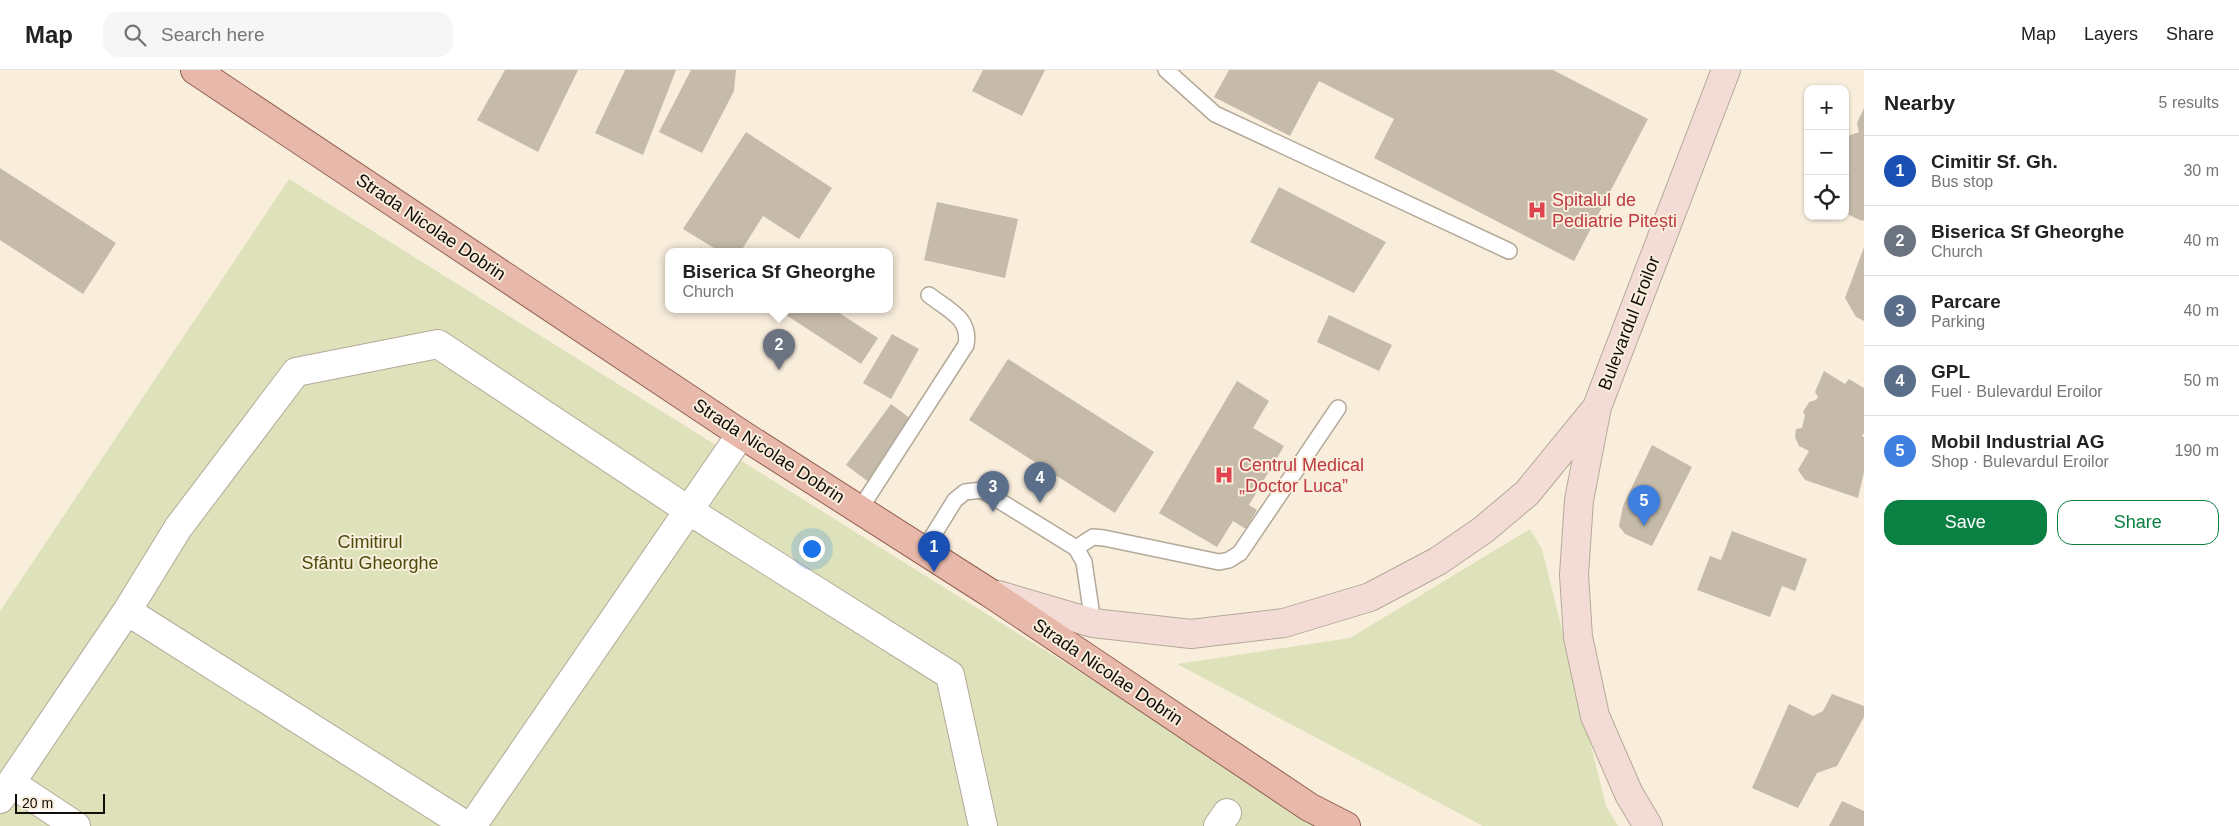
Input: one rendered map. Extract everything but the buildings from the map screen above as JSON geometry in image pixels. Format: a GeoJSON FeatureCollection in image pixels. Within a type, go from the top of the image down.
{"type":"FeatureCollection","features":[{"type":"Feature","properties":{"kind":"main road","name":"Strada Nicolae Dobrin"},"geometry":{"type":"LineString","coordinates":[[195,70],[741,434],[990,593],[1300,801],[1346,826]]}},
{"type":"Feature","properties":{"kind":"street","name":"Bulevardul Eroilor"},"geometry":{"type":"LineString","coordinates":[[1648,826],[1629,794],[1595,716],[1578,637],[1574,575],[1579,500],[1597,408],[1726,70]]}},
{"type":"Feature","properties":{"kind":"street"},"geometry":{"type":"LineString","coordinates":[[76,826],[5,791],[127,611],[178,528],[296,372],[438,344],[688,510],[950,675],[983,826]]}},
{"type":"Feature","properties":{"kind":"street","name":"Bulevardul Eroilor"},"geometry":{"type":"LineString","coordinates":[[990,593],[1094,623],[1192,634],[1284,623],[1370,597],[1438,561],[1483,530],[1527,493],[1597,408]]}},
{"type":"Feature","properties":{"kind":"street"},"geometry":{"type":"LineString","coordinates":[[472,826],[741,434]]}},
{"type":"Feature","properties":{"kind":"street"},"geometry":{"type":"LineString","coordinates":[[127,611],[467,826]]}},
{"type":"Feature","properties":{"kind":"lane"},"geometry":{"type":"LineString","coordinates":[[1166,70],[1215,114],[1510,251]]}},
{"type":"Feature","properties":{"kind":"lane"},"geometry":{"type":"LineString","coordinates":[[860,509],[966,345],[968,334],[963,321],[929,295]]}},
{"type":"Feature","properties":{"kind":"lane"},"geometry":{"type":"LineString","coordinates":[[1076,548],[1093,537],[1219,562],[1229,560],[1240,553],[1338,408]]}},
{"type":"Feature","properties":{"kind":"lane"},"geometry":{"type":"LineString","coordinates":[[924,550],[955,500],[964,492],[982,490],[1076,548],[1084,562],[1094,623]]}},
{"type":"Feature","properties":{"kind":"green space","name":"Cimitirul Sfântu Gheorghe"},"geometry":{"type":"Polygon","coordinates":[[[289,179],[1327,826],[0,826],[0,611],[289,179]]]}},
{"type":"Feature","properties":{"kind":"green space"},"geometry":{"type":"Polygon","coordinates":[[[1530,529],[1542,549],[1606,806],[1618,826],[1483,826],[1177,664],[1350,638],[1530,529]]]}},
{"type":"Feature","properties":{"kind":"place","name":"Spitalul de Pediatrie Pitești"},"geometry":{"type":"Point","coordinates":[1537,210]}},
{"type":"Feature","properties":{"kind":"place","name":"Biserica Sf Gheorghe"},"geometry":{"type":"Point","coordinates":[779,370]}},
{"type":"Feature","properties":{"kind":"place","name":"Centrul Medical „Doctor Luca”"},"geometry":{"type":"Point","coordinates":[1224,475]}},
{"type":"Feature","properties":{"kind":"place","name":"GPL"},"geometry":{"type":"Point","coordinates":[1040,503]}},
{"type":"Feature","properties":{"kind":"place","name":"Parcare"},"geometry":{"type":"Point","coordinates":[993,512]}},
{"type":"Feature","properties":{"kind":"place","name":"Mobil Industrial AG"},"geometry":{"type":"Point","coordinates":[1644,526]}},
{"type":"Feature","properties":{"kind":"place","name":"Cimitir Sf. Gh."},"geometry":{"type":"Point","coordinates":[934,572]}}]}
